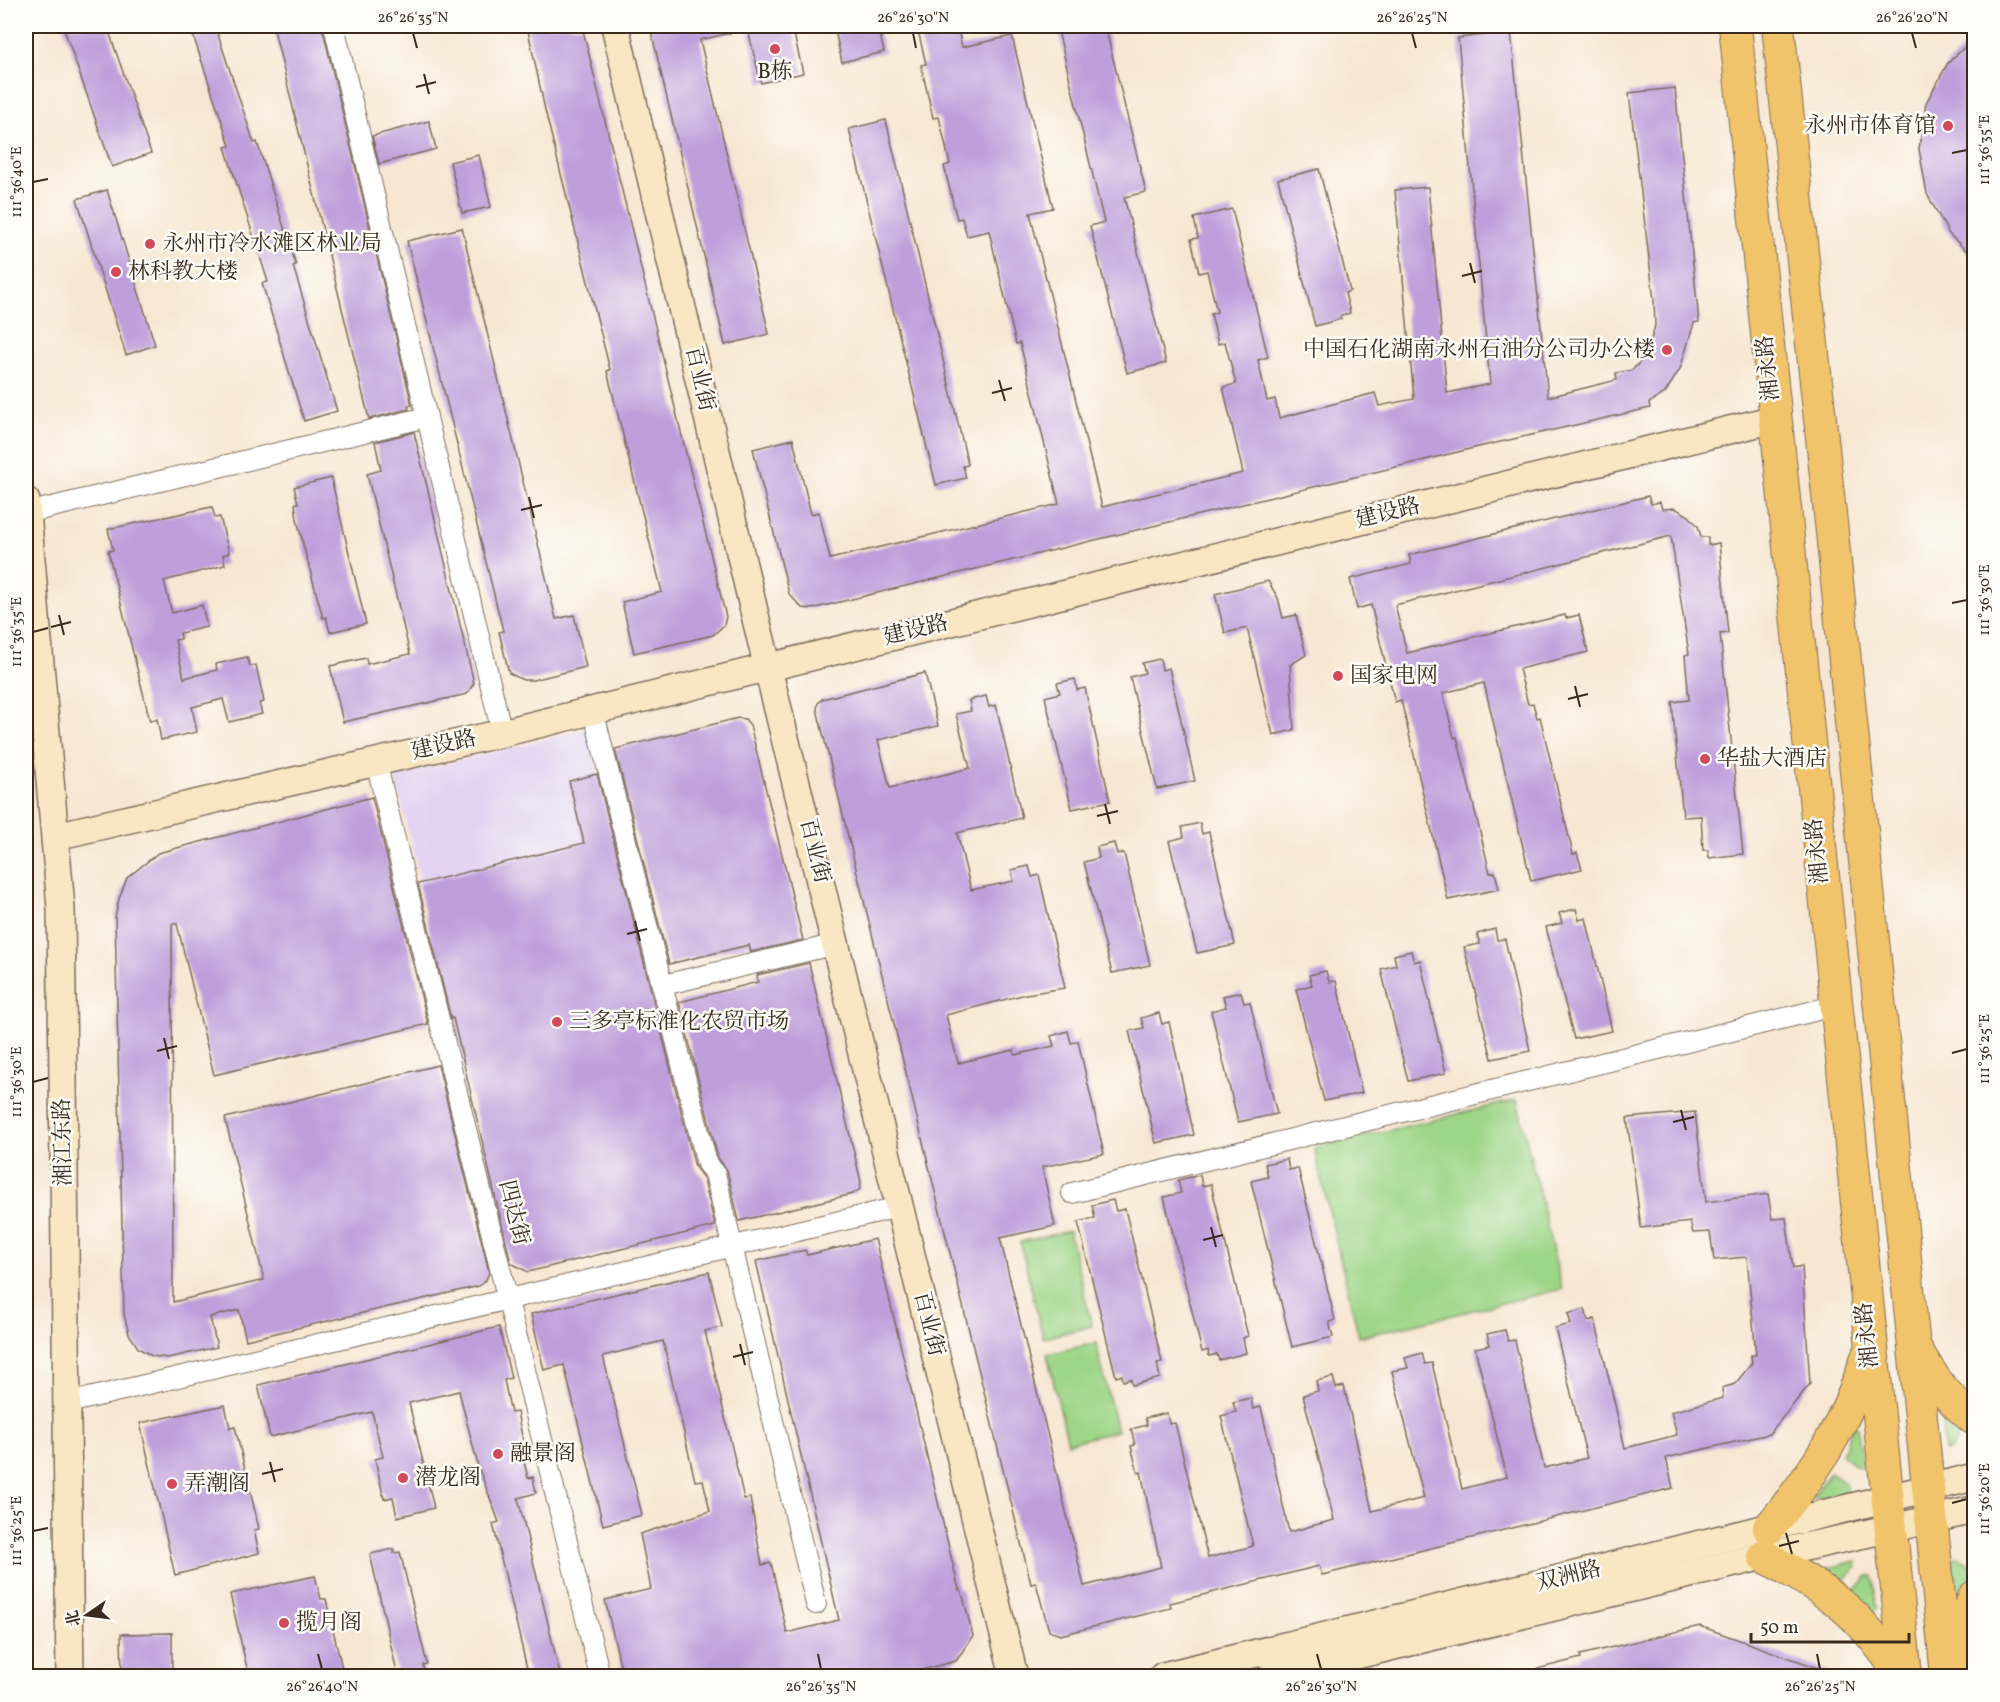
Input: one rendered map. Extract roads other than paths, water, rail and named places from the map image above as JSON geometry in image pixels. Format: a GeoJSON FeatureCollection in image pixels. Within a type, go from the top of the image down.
{"type":"FeatureCollection","features":[{"type":"Feature","properties":{"kind":"main road","name":"湘永路"},"geometry":{"type":"LineString","coordinates":[[1735,26],[1834,1006],[1905,1677]]}},
{"type":"Feature","properties":{"kind":"main road","name":"湘永路"},"geometry":{"type":"LineString","coordinates":[[1778,26],[1833,543],[1947,1675]]}},
{"type":"Feature","properties":{"kind":"main road"},"geometry":{"type":"LineString","coordinates":[[1864,1293],[1907,1288]]}},
{"type":"Feature","properties":{"kind":"main road"},"geometry":{"type":"LineString","coordinates":[[1913,1344],[1933,1380],[1974,1419]]}},
{"type":"Feature","properties":{"kind":"main road"},"geometry":{"type":"LineString","coordinates":[[1870,1347],[1854,1397],[1824,1456],[1766,1542],[1855,1615],[1881,1645],[1900,1677]]}},
{"type":"Feature","properties":{"kind":"main road"},"geometry":{"type":"LineString","coordinates":[[1947,1675],[1961,1628],[1974,1597]]}},
{"type":"Feature","properties":{"kind":"street"},"geometry":{"type":"LineString","coordinates":[[334,26],[502,733]]}},
{"type":"Feature","properties":{"kind":"street","name":"百业街"},"geometry":{"type":"LineString","coordinates":[[615,26],[768,668],[1014,1677]]}},
{"type":"Feature","properties":{"kind":"street"},"geometry":{"type":"LineString","coordinates":[[26,507],[427,417]]}},
{"type":"Feature","properties":{"kind":"street","name":"建设路"},"geometry":{"type":"LineString","coordinates":[[56,836],[502,733],[1774,419]]}},
{"type":"Feature","properties":{"kind":"street","name":"湘江东路"},"geometry":{"type":"LineString","coordinates":[[26,507],[56,836],[61,920],[70,1677]]}},
{"type":"Feature","properties":{"kind":"street"},"geometry":{"type":"LineString","coordinates":[[593,710],[707,1164],[714,1173],[816,1604]]}},
{"type":"Feature","properties":{"kind":"street","name":"四达街"},"geometry":{"type":"LineString","coordinates":[[376,762],[600,1677]]}},
{"type":"Feature","properties":{"kind":"street"},"geometry":{"type":"LineString","coordinates":[[663,985],[837,944]]}},
{"type":"Feature","properties":{"kind":"street"},"geometry":{"type":"LineString","coordinates":[[1072,1193],[1834,1006]]}},
{"type":"Feature","properties":{"kind":"street"},"geometry":{"type":"LineString","coordinates":[[68,1403],[899,1207]]}},
{"type":"Feature","properties":{"kind":"street","name":"双洲路"},"geometry":{"type":"LineString","coordinates":[[1271,1677],[1766,1542],[1886,1499],[1974,1477]]}},
{"type":"Feature","properties":{"kind":"street","name":"双洲路"},"geometry":{"type":"LineString","coordinates":[[1163,1677],[1766,1542],[1889,1530],[1974,1510]]}},
{"type":"Feature","properties":{"kind":"place","name":"B栋"},"geometry":{"type":"Point","coordinates":[775,49]}},
{"type":"Feature","properties":{"kind":"place","name":"永州市体育馆"},"geometry":{"type":"Point","coordinates":[1948,126]}},
{"type":"Feature","properties":{"kind":"place","name":"永州市冷水滩区林业局"},"geometry":{"type":"Point","coordinates":[150,244]}},
{"type":"Feature","properties":{"kind":"place","name":"林科教大楼"},"geometry":{"type":"Point","coordinates":[116,272]}},
{"type":"Feature","properties":{"kind":"place","name":"中国石化湖南永州石油分公司办公楼"},"geometry":{"type":"Point","coordinates":[1667,350]}},
{"type":"Feature","properties":{"kind":"place","name":"国家电网"},"geometry":{"type":"Point","coordinates":[1338,676]}},
{"type":"Feature","properties":{"kind":"place","name":"华盐大酒店"},"geometry":{"type":"Point","coordinates":[1705,759]}},
{"type":"Feature","properties":{"kind":"place","name":"三多亭标准化农贸市场"},"geometry":{"type":"Point","coordinates":[557,1022]}},
{"type":"Feature","properties":{"kind":"place","name":"融景阁"},"geometry":{"type":"Point","coordinates":[498,1454]}},
{"type":"Feature","properties":{"kind":"place","name":"潜龙阁"},"geometry":{"type":"Point","coordinates":[403,1478]}},
{"type":"Feature","properties":{"kind":"place","name":"弄潮阁"},"geometry":{"type":"Point","coordinates":[172,1484]}},
{"type":"Feature","properties":{"kind":"place","name":"揽月阁"},"geometry":{"type":"Point","coordinates":[284,1623]}}]}
